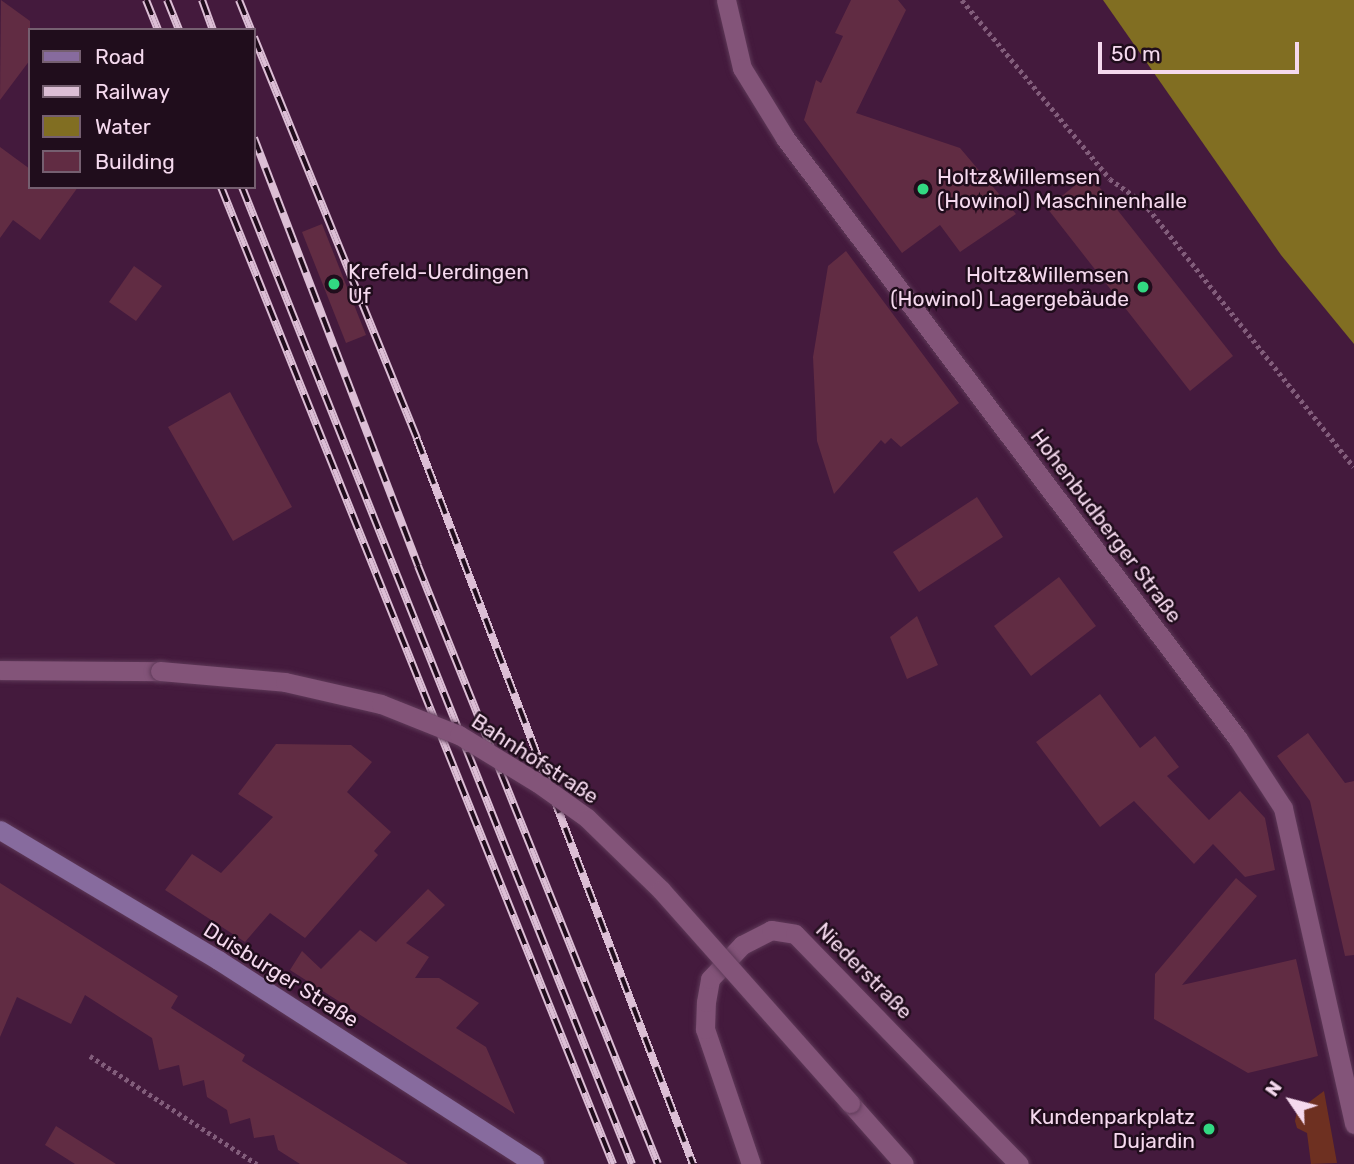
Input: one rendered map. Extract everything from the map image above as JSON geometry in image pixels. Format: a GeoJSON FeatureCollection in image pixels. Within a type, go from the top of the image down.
{"type":"FeatureCollection","features":[{"type":"Feature","properties":{"kind":"main road","name":"Duisburger Straße"},"geometry":{"type":"LineString","coordinates":[[0,830],[218,961],[534,1164]]}},
{"type":"Feature","properties":{"kind":"street","name":"Hohenbudberger Straße"},"geometry":{"type":"LineString","coordinates":[[726,0],[742,68],[785,138],[1238,739],[1283,808],[1354,1124]]}},
{"type":"Feature","properties":{"kind":"street","name":"Bahnhofstraße"},"geometry":{"type":"LineString","coordinates":[[0,670],[160,671],[285,682],[381,704],[460,735],[538,783],[587,818],[661,890],[904,1164]]}},
{"type":"Feature","properties":{"kind":"street","name":"Niederstraße"},"geometry":{"type":"LineString","coordinates":[[751,1164],[705,1029],[706,1002],[710,979],[742,945],[771,930],[795,934],[1019,1164]]}},
{"type":"Feature","properties":{"kind":"path"},"geometry":{"type":"LineString","coordinates":[[962,0],[1110,179],[1144,203],[1354,467]]}},
{"type":"Feature","properties":{"kind":"path"},"geometry":{"type":"LineString","coordinates":[[90,1056],[257,1164]]}},
{"type":"Feature","properties":{"kind":"shaded area"},"geometry":{"type":"Polygon","coordinates":[[[1324,1091],[1337,1163],[1311,1164],[1307,1133],[1297,1128],[1295,1121],[1297,1111],[1324,1091]]]}},
{"type":"Feature","properties":{"kind":"water"},"geometry":{"type":"Polygon","coordinates":[[[1103,0],[1354,0],[1354,344],[1281,255],[1103,0]]]}},
{"type":"Feature","properties":{"kind":"building"},"geometry":{"type":"Polygon","coordinates":[[[1,0],[30,21],[30,28],[28,63],[0,100],[1,0]]]}},
{"type":"Feature","properties":{"kind":"building"},"geometry":{"type":"Polygon","coordinates":[[[851,0],[898,0],[906,10],[856,113],[960,148],[1016,214],[960,252],[940,225],[902,253],[804,120],[816,80],[821,83],[843,36],[835,33],[851,0]]]}},
{"type":"Feature","properties":{"kind":"building"},"geometry":{"type":"Polygon","coordinates":[[[0,147],[28,168],[28,189],[77,189],[40,240],[13,220],[0,238],[0,147]]]}},
{"type":"Feature","properties":{"kind":"building","name":"Holtz&Willemsen (Howinol) Lagergebäude"},"geometry":{"type":"Polygon","coordinates":[[[1089,174],[1233,356],[1190,391],[1047,208],[1089,174]]]}},
{"type":"Feature","properties":{"kind":"building","name":"Krefeld-Uerdingen Uf"},"geometry":{"type":"Polygon","coordinates":[[[322,224],[366,335],[346,343],[302,232],[322,224]]]}},
{"type":"Feature","properties":{"kind":"building"},"geometry":{"type":"Polygon","coordinates":[[[846,251],[959,403],[901,447],[891,438],[885,444],[881,440],[834,494],[817,441],[813,357],[828,266],[846,251]]]}},
{"type":"Feature","properties":{"kind":"building"},"geometry":{"type":"Polygon","coordinates":[[[134,266],[162,286],[136,321],[109,302],[134,266]]]}},
{"type":"Feature","properties":{"kind":"building"},"geometry":{"type":"Polygon","coordinates":[[[230,392],[292,507],[233,541],[168,427],[230,392]]]}},
{"type":"Feature","properties":{"kind":"building"},"geometry":{"type":"Polygon","coordinates":[[[977,497],[1003,537],[919,592],[893,552],[977,497]]]}},
{"type":"Feature","properties":{"kind":"building"},"geometry":{"type":"Polygon","coordinates":[[[1059,577],[1096,626],[1031,676],[994,626],[1059,577]]]}},
{"type":"Feature","properties":{"kind":"building"},"geometry":{"type":"Polygon","coordinates":[[[917,616],[938,665],[907,679],[890,637],[917,616]]]}},
{"type":"Feature","properties":{"kind":"building"},"geometry":{"type":"Polygon","coordinates":[[[1100,694],[1140,748],[1155,736],[1179,767],[1167,776],[1209,820],[1240,791],[1265,818],[1275,870],[1245,877],[1213,844],[1194,864],[1134,801],[1100,827],[1036,742],[1100,694]]]}},
{"type":"Feature","properties":{"kind":"building"},"geometry":{"type":"Polygon","coordinates":[[[1308,733],[1345,783],[1354,781],[1354,955],[1345,956],[1310,801],[1277,756],[1308,733]]]}},
{"type":"Feature","properties":{"kind":"building"},"geometry":{"type":"Polygon","coordinates":[[[276,744],[351,745],[372,762],[347,792],[391,832],[374,851],[378,855],[305,938],[270,913],[245,942],[165,890],[192,854],[221,873],[273,817],[238,794],[276,744]]]}},
{"type":"Feature","properties":{"kind":"building"},"geometry":{"type":"Polygon","coordinates":[[[1236,878],[1257,896],[1182,985],[1296,959],[1318,1056],[1248,1073],[1154,1019],[1155,974],[1236,878]]]}},
{"type":"Feature","properties":{"kind":"building"},"geometry":{"type":"Polygon","coordinates":[[[0,883],[178,996],[171,1008],[245,1055],[242,1061],[408,1164],[300,1164],[278,1150],[274,1135],[254,1138],[250,1118],[230,1124],[227,1110],[207,1097],[204,1080],[183,1086],[179,1065],[159,1070],[152,1038],[85,995],[71,1024],[17,997],[0,1037],[0,883]]]}},
{"type":"Feature","properties":{"kind":"building"},"geometry":{"type":"Polygon","coordinates":[[[428,889],[445,905],[406,943],[429,957],[415,978],[439,978],[479,1003],[456,1028],[486,1047],[515,1114],[290,970],[302,951],[321,969],[360,930],[376,942],[428,889]]]}},
{"type":"Feature","properties":{"kind":"building"},"geometry":{"type":"Polygon","coordinates":[[[56,1126],[116,1164],[75,1164],[45,1145],[56,1126]]]}},
{"type":"Feature","properties":{"kind":"railway"},"geometry":{"type":"LineString","coordinates":[[146,0],[157,28]]}},
{"type":"Feature","properties":{"kind":"railway"},"geometry":{"type":"LineString","coordinates":[[167,0],[178,28]]}},
{"type":"Feature","properties":{"kind":"railway"},"geometry":{"type":"LineString","coordinates":[[202,0],[212,28]]}},
{"type":"Feature","properties":{"kind":"railway"},"geometry":{"type":"LineString","coordinates":[[239,0],[250,28]]}},
{"type":"Feature","properties":{"kind":"railway"},"geometry":{"type":"LineString","coordinates":[[256,42],[417,439],[693,1164]]}},
{"type":"Feature","properties":{"kind":"railway"},"geometry":{"type":"LineString","coordinates":[[256,143],[418,566],[658,1164]]}},
{"type":"Feature","properties":{"kind":"railway"},"geometry":{"type":"LineString","coordinates":[[222,189],[613,1164]]}},
{"type":"Feature","properties":{"kind":"railway"},"geometry":{"type":"LineString","coordinates":[[243,189],[632,1164]]}},
{"type":"Feature","properties":{"kind":"place","name":"Holtz&Willemsen (Howinol) Maschinenhalle"},"geometry":{"type":"Point","coordinates":[923,189]}},
{"type":"Feature","properties":{"kind":"place","name":"Krefeld-Uerdingen Uf"},"geometry":{"type":"Point","coordinates":[334,284]}},
{"type":"Feature","properties":{"kind":"place","name":"Holtz&Willemsen (Howinol) Lagergebäude"},"geometry":{"type":"Point","coordinates":[1143,287]}},
{"type":"Feature","properties":{"kind":"place","name":"Kundenparkplatz Dujardin"},"geometry":{"type":"Point","coordinates":[1209,1129]}}]}
